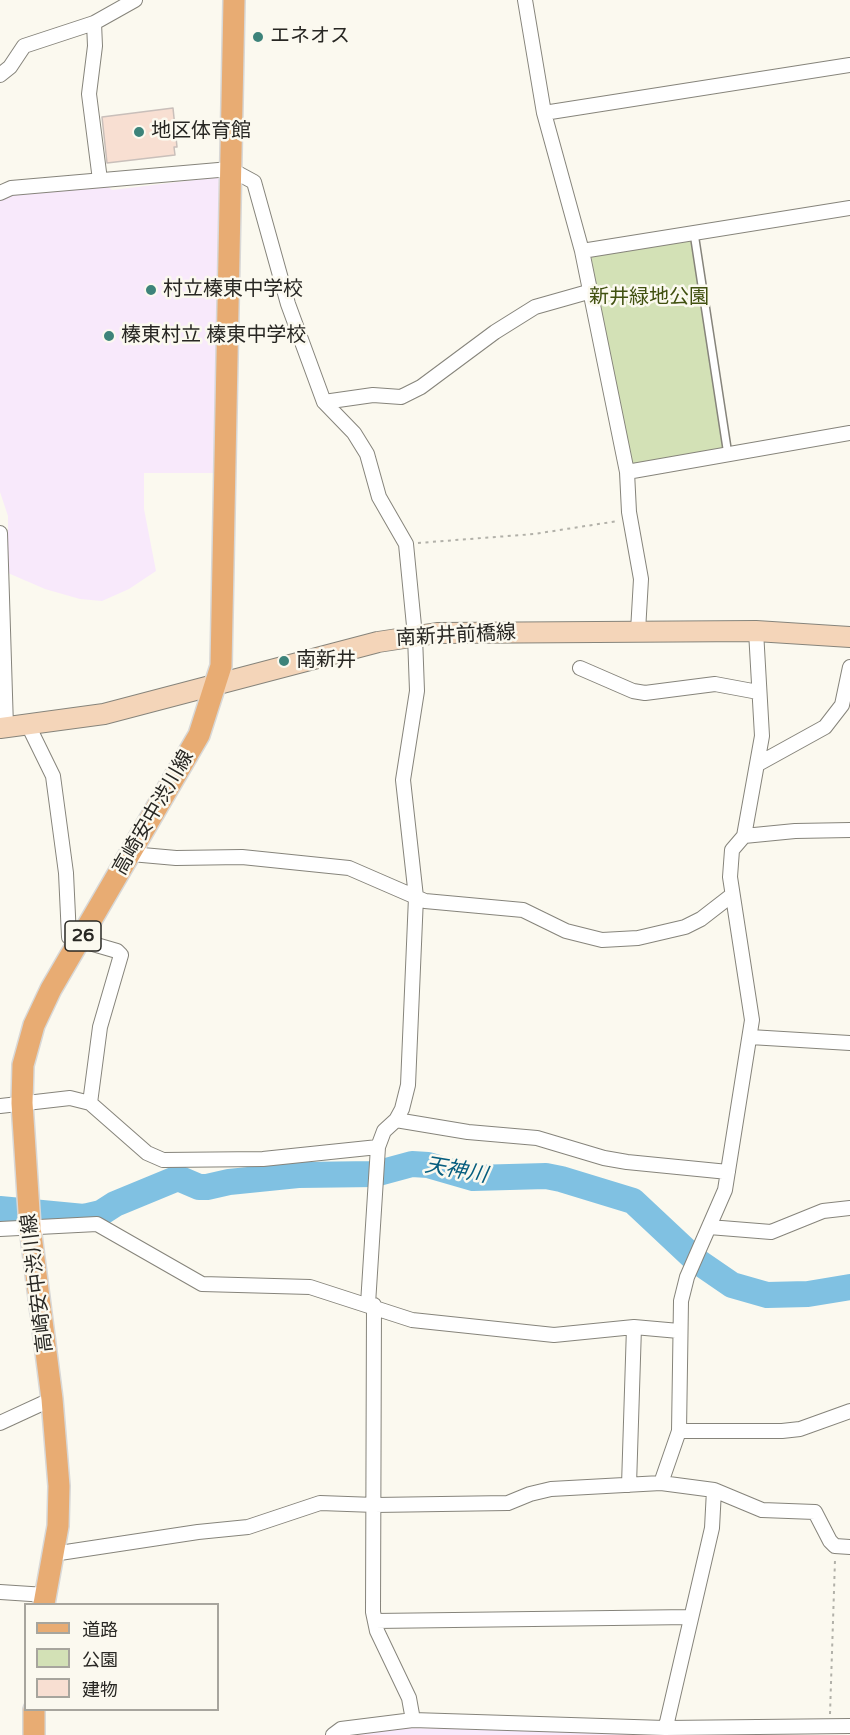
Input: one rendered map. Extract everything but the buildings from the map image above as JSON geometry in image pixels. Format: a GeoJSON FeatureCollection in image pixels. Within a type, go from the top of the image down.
{"type":"FeatureCollection","features":[{"type":"Feature","properties":{"kind":"main road","name":"高崎安中渋川線"},"geometry":{"type":"LineString","coordinates":[[45,1600],[53,1554],[59,1486],[29,1216],[22,1102],[23,1065],[34,1025],[51,989],[198,735],[216,686],[222,660],[234,0]]}},
{"type":"Feature","properties":{"kind":"main road","name":"南新井前橋線"},"geometry":{"type":"LineString","coordinates":[[3,728],[104,714],[378,642],[437,633],[756,631],[850,637]]}},
{"type":"Feature","properties":{"kind":"main road"},"geometry":{"type":"LineString","coordinates":[[34,1711],[34,1735]]}},
{"type":"Feature","properties":{"kind":"street"},"geometry":{"type":"LineString","coordinates":[[0,75],[10,67],[24,46],[94,23],[135,0]]}},
{"type":"Feature","properties":{"kind":"street"},"geometry":{"type":"LineString","coordinates":[[525,0],[544,113],[582,251],[588,292],[627,472],[631,519],[641,579],[638,631]]}},
{"type":"Feature","properties":{"kind":"street"},"geometry":{"type":"LineString","coordinates":[[94,23],[95,46],[89,94],[100,180]]}},
{"type":"Feature","properties":{"kind":"street"},"geometry":{"type":"LineString","coordinates":[[544,113],[850,64]]}},
{"type":"Feature","properties":{"kind":"street"},"geometry":{"type":"LineString","coordinates":[[0,193],[11,188],[230,169],[255,182],[288,304],[324,402],[354,433],[367,454],[379,497],[406,544],[415,636],[417,691],[403,780],[416,897],[408,1085],[402,1109],[396,1120],[384,1131],[378,1147],[371,1305],[375,1621],[377,1631],[409,1698],[413,1720]]}},
{"type":"Feature","properties":{"kind":"street"},"geometry":{"type":"LineString","coordinates":[[582,251],[850,208]]}},
{"type":"Feature","properties":{"kind":"street"},"geometry":{"type":"LineString","coordinates":[[324,402],[373,395],[401,397],[421,387],[495,332],[535,307],[588,292]]}},
{"type":"Feature","properties":{"kind":"street"},"geometry":{"type":"LineString","coordinates":[[627,472],[850,433]]}},
{"type":"Feature","properties":{"kind":"street"},"geometry":{"type":"LineString","coordinates":[[0,533],[3,728]]}},
{"type":"Feature","properties":{"kind":"street"},"geometry":{"type":"LineString","coordinates":[[661,1483],[679,1431],[681,1300],[687,1277],[721,1201],[728,1172],[752,1020],[732,895],[732,850],[744,836],[762,736],[756,631]]}},
{"type":"Feature","properties":{"kind":"street"},"geometry":{"type":"LineString","coordinates":[[758,764],[825,727],[847,696],[850,667]]}},
{"type":"Feature","properties":{"kind":"street"},"geometry":{"type":"LineString","coordinates":[[580,668],[633,691],[645,693],[715,684],[758,692]]}},
{"type":"Feature","properties":{"kind":"street"},"geometry":{"type":"LineString","coordinates":[[28,725],[53,776],[66,873],[69,937],[117,951],[121,955],[100,1027],[90,1103]]}},
{"type":"Feature","properties":{"kind":"street"},"geometry":{"type":"LineString","coordinates":[[744,836],[795,831],[850,830]]}},
{"type":"Feature","properties":{"kind":"street"},"geometry":{"type":"LineString","coordinates":[[131,854],[176,858],[242,857],[329,865],[368,875],[425,901],[522,910],[566,931],[602,940],[638,938],[685,927],[701,919],[732,895]]}},
{"type":"Feature","properties":{"kind":"street"},"geometry":{"type":"LineString","coordinates":[[750,1037],[850,1043]]}},
{"type":"Feature","properties":{"kind":"street"},"geometry":{"type":"LineString","coordinates":[[0,1106],[70,1098],[90,1103],[147,1153],[163,1160],[263,1159],[378,1147]]}},
{"type":"Feature","properties":{"kind":"street"},"geometry":{"type":"LineString","coordinates":[[396,1120],[468,1132],[537,1138],[616,1160],[728,1172]]}},
{"type":"Feature","properties":{"kind":"street"},"geometry":{"type":"LineString","coordinates":[[709,1227],[771,1232],[823,1211],[850,1208]]}},
{"type":"Feature","properties":{"kind":"street"},"geometry":{"type":"LineString","coordinates":[[0,1228],[29,1216],[98,1224],[201,1284],[310,1287],[412,1320],[510,1328],[554,1335],[634,1327],[679,1331]]}},
{"type":"Feature","properties":{"kind":"street"},"geometry":{"type":"LineString","coordinates":[[629,1485],[634,1327]]}},
{"type":"Feature","properties":{"kind":"street"},"geometry":{"type":"LineString","coordinates":[[0,1423],[51,1399]]}},
{"type":"Feature","properties":{"kind":"street"},"geometry":{"type":"LineString","coordinates":[[679,1431],[800,1429],[850,1411]]}},
{"type":"Feature","properties":{"kind":"street"},"geometry":{"type":"LineString","coordinates":[[53,1554],[198,1532],[248,1527],[320,1503],[375,1505],[508,1503],[551,1489],[661,1483],[714,1490],[762,1509],[815,1512],[830,1541],[836,1545],[850,1547]]}},
{"type":"Feature","properties":{"kind":"street"},"geometry":{"type":"LineString","coordinates":[[664,1732],[712,1528],[714,1490]]}},
{"type":"Feature","properties":{"kind":"street"},"geometry":{"type":"LineString","coordinates":[[0,1592],[45,1600]]}},
{"type":"Feature","properties":{"kind":"street"},"geometry":{"type":"LineString","coordinates":[[375,1621],[691,1617]]}},
{"type":"Feature","properties":{"kind":"street"},"geometry":{"type":"LineString","coordinates":[[333,1735],[340,1729],[350,1727],[413,1720],[664,1732],[850,1726]]}},
{"type":"Feature","properties":{"kind":"lane"},"geometry":{"type":"LineString","coordinates":[[694,233],[728,455]]}},
{"type":"Feature","properties":{"kind":"path"},"geometry":{"type":"LineString","coordinates":[[406,544],[534,534],[631,519]]}},
{"type":"Feature","properties":{"kind":"path"},"geometry":{"type":"LineString","coordinates":[[829,1726],[836,1545]]}},
{"type":"Feature","properties":{"kind":"shaded area","name":"榛東村立 榛東中学校"},"geometry":{"type":"Polygon","coordinates":[[[219,177],[215,473],[144,473],[144,509],[156,571],[129,589],[102,601],[80,599],[45,589],[8,573],[8,516],[0,492],[0,200],[12,195],[105,184],[112,190],[219,177]]]}},
{"type":"Feature","properties":{"kind":"shaded area"},"geometry":{"type":"Polygon","coordinates":[[[395,1728],[479,1729],[650,1735],[350,1735],[395,1728]]]}},
{"type":"Feature","properties":{"kind":"green space","name":"新井緑地公園"},"geometry":{"type":"Polygon","coordinates":[[[686,239],[691,241],[723,449],[634,466],[629,464],[591,256],[686,239]]]}},
{"type":"Feature","properties":{"kind":"waterway","name":"天神川"},"geometry":{"type":"LineString","coordinates":[[0,1209],[84,1217],[101,1213],[115,1204],[178,1178],[199,1187],[207,1187],[229,1182],[298,1175],[375,1174],[412,1164],[428,1165],[473,1178],[546,1176],[633,1201],[697,1261],[732,1285],[767,1295],[808,1294],[850,1287]]}},
{"type":"Feature","properties":{"kind":"place","name":"エネオス"},"geometry":{"type":"Point","coordinates":[258,37]}},
{"type":"Feature","properties":{"kind":"place","name":"地区体育館"},"geometry":{"type":"Point","coordinates":[139,132]}},
{"type":"Feature","properties":{"kind":"place","name":"村立榛東中学校"},"geometry":{"type":"Point","coordinates":[151,290]}},
{"type":"Feature","properties":{"kind":"place","name":"榛東村立 榛東中学校"},"geometry":{"type":"Point","coordinates":[109,336]}},
{"type":"Feature","properties":{"kind":"place","name":"南新井"},"geometry":{"type":"Point","coordinates":[284,661]}}]}
